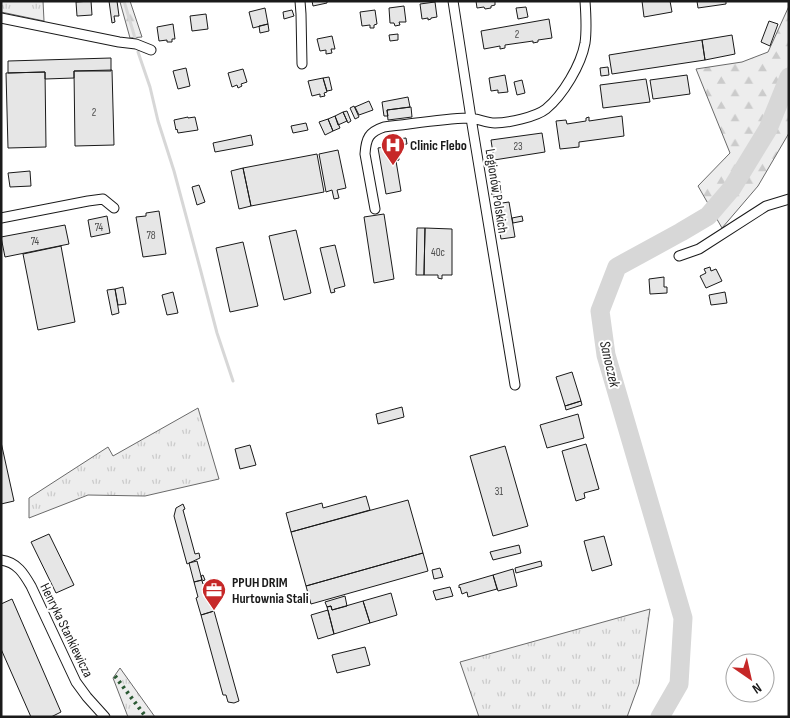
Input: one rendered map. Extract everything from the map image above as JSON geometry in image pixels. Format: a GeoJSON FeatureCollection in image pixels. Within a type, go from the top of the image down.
{"type":"FeatureCollection","features":[{"type":"Feature","properties":{"kind":"street"},"geometry":{"type":"LineString","coordinates":[[300,1],[302,64]]}},
{"type":"Feature","properties":{"kind":"street","name":"Legionów Polskich"},"geometry":{"type":"LineString","coordinates":[[454,1],[471,118],[515,385]]}},
{"type":"Feature","properties":{"kind":"street"},"geometry":{"type":"LineString","coordinates":[[375,209],[366,154],[367,139],[371,134],[377,129],[384,127],[471,118],[494,123],[509,121],[531,116],[545,109],[564,90],[576,68],[584,45],[587,23],[585,1]]}},
{"type":"Feature","properties":{"kind":"street"},"geometry":{"type":"LineString","coordinates":[[1,18],[136,44],[151,50]]}},
{"type":"Feature","properties":{"kind":"street"},"geometry":{"type":"LineString","coordinates":[[1,218],[88,200],[103,199],[114,208]]}},
{"type":"Feature","properties":{"kind":"street"},"geometry":{"type":"LineString","coordinates":[[679,256],[699,249],[766,206],[789,199]]}},
{"type":"Feature","properties":{"kind":"street","name":"Henryka Stankiewicza"},"geometry":{"type":"LineString","coordinates":[[1,560],[14,565],[22,572],[31,586],[76,682],[105,717]]}},
{"type":"Feature","properties":{"kind":"green space"},"geometry":{"type":"Polygon","coordinates":[[[1,1],[43,1],[44,21],[1,12],[1,1]]]}},
{"type":"Feature","properties":{"kind":"green space"},"geometry":{"type":"Polygon","coordinates":[[[130,1],[142,37],[130,38],[120,2],[130,1]]]}},
{"type":"Feature","properties":{"kind":"green space"},"geometry":{"type":"Polygon","coordinates":[[[789,6],[789,133],[758,186],[722,228],[698,186],[730,153],[696,69],[742,62],[768,52],[789,6]]]}},
{"type":"Feature","properties":{"kind":"green space"},"geometry":{"type":"Polygon","coordinates":[[[198,408],[219,479],[145,496],[88,495],[29,518],[29,498],[108,447],[113,456],[198,408]]]}},
{"type":"Feature","properties":{"kind":"green space"},"geometry":{"type":"Polygon","coordinates":[[[650,609],[639,684],[627,717],[479,717],[460,662],[650,609]]]}},
{"type":"Feature","properties":{"kind":"green space"},"geometry":{"type":"Polygon","coordinates":[[[120,668],[155,717],[128,717],[113,678],[120,668]]]}},
{"type":"Feature","properties":{"kind":"building"},"geometry":{"type":"Polygon","coordinates":[[[91,1],[92,15],[77,16],[76,2],[91,1]]]}},
{"type":"Feature","properties":{"kind":"building"},"geometry":{"type":"Polygon","coordinates":[[[109,1],[117,1],[119,16],[114,16],[115,22],[112,23],[109,1]]]}},
{"type":"Feature","properties":{"kind":"building"},"geometry":{"type":"Polygon","coordinates":[[[312,1],[327,1],[327,3],[313,6],[312,1]]]}},
{"type":"Feature","properties":{"kind":"building"},"geometry":{"type":"Polygon","coordinates":[[[476,1],[495,1],[495,5],[485,9],[484,7],[477,8],[476,1]]]}},
{"type":"Feature","properties":{"kind":"building"},"geometry":{"type":"Polygon","coordinates":[[[642,1],[670,1],[672,12],[644,17],[642,1]]]}},
{"type":"Feature","properties":{"kind":"building"},"geometry":{"type":"Polygon","coordinates":[[[697,1],[726,1],[726,4],[698,8],[697,1]]]}},
{"type":"Feature","properties":{"kind":"building"},"geometry":{"type":"Polygon","coordinates":[[[435,2],[437,17],[428,20],[428,18],[422,19],[420,4],[435,2]]]}},
{"type":"Feature","properties":{"kind":"building"},"geometry":{"type":"Polygon","coordinates":[[[404,6],[406,22],[399,22],[400,25],[395,26],[394,23],[390,23],[389,8],[404,6]]]}},
{"type":"Feature","properties":{"kind":"building"},"geometry":{"type":"Polygon","coordinates":[[[526,7],[528,17],[518,19],[516,8],[526,7]]]}},
{"type":"Feature","properties":{"kind":"building"},"geometry":{"type":"Polygon","coordinates":[[[265,8],[268,24],[253,28],[249,12],[265,8]]]}},
{"type":"Feature","properties":{"kind":"building"},"geometry":{"type":"Polygon","coordinates":[[[292,10],[294,16],[284,19],[283,12],[292,10]]]}},
{"type":"Feature","properties":{"kind":"building"},"geometry":{"type":"Polygon","coordinates":[[[375,10],[377,24],[374,25],[374,28],[370,28],[370,25],[362,26],[360,12],[375,10]]]}},
{"type":"Feature","properties":{"kind":"building"},"geometry":{"type":"Polygon","coordinates":[[[206,14],[208,29],[192,31],[190,16],[206,14]]]}},
{"type":"Feature","properties":{"kind":"building"},"geometry":{"type":"Polygon","coordinates":[[[549,19],[552,38],[538,40],[538,42],[533,43],[533,41],[505,45],[505,48],[500,49],[500,46],[484,49],[481,31],[549,19]]]}},
{"type":"Feature","properties":{"kind":"building"},"geometry":{"type":"Polygon","coordinates":[[[769,21],[778,24],[770,46],[761,42],[769,21]]]}},
{"type":"Feature","properties":{"kind":"building"},"geometry":{"type":"Polygon","coordinates":[[[173,24],[175,39],[172,39],[172,42],[167,42],[167,40],[159,41],[157,27],[173,24]]]}},
{"type":"Feature","properties":{"kind":"building"},"geometry":{"type":"Polygon","coordinates":[[[268,24],[269,31],[260,33],[259,26],[268,24]]]}},
{"type":"Feature","properties":{"kind":"building"},"geometry":{"type":"Polygon","coordinates":[[[398,34],[398,40],[390,41],[389,35],[398,34]]]}},
{"type":"Feature","properties":{"kind":"building"},"geometry":{"type":"Polygon","coordinates":[[[732,35],[735,54],[705,60],[702,40],[732,35]]]}},
{"type":"Feature","properties":{"kind":"building"},"geometry":{"type":"Polygon","coordinates":[[[332,36],[335,49],[331,49],[332,53],[326,54],[326,50],[320,51],[317,39],[332,36]]]}},
{"type":"Feature","properties":{"kind":"building"},"geometry":{"type":"Polygon","coordinates":[[[702,40],[705,60],[612,74],[609,55],[702,40]]]}},
{"type":"Feature","properties":{"kind":"building"},"geometry":{"type":"Polygon","coordinates":[[[111,58],[111,71],[74,71],[74,78],[45,79],[45,72],[8,73],[8,61],[111,58]]]}},
{"type":"Feature","properties":{"kind":"building"},"geometry":{"type":"Polygon","coordinates":[[[608,67],[609,75],[601,76],[600,68],[608,67]]]}},
{"type":"Feature","properties":{"kind":"building"},"geometry":{"type":"Polygon","coordinates":[[[186,68],[190,86],[178,89],[173,71],[186,68]]]}},
{"type":"Feature","properties":{"kind":"building"},"geometry":{"type":"Polygon","coordinates":[[[243,69],[247,82],[241,84],[242,86],[238,88],[237,85],[232,87],[228,73],[243,69]]]}},
{"type":"Feature","properties":{"kind":"building"},"geometry":{"type":"Polygon","coordinates":[[[112,70],[114,145],[75,146],[74,71],[112,70]]]}},
{"type":"Feature","properties":{"kind":"building"},"geometry":{"type":"Polygon","coordinates":[[[45,72],[46,147],[8,148],[6,73],[45,72]]]}},
{"type":"Feature","properties":{"kind":"building"},"geometry":{"type":"Polygon","coordinates":[[[505,75],[508,92],[498,93],[498,90],[491,91],[489,78],[505,75]]]}},
{"type":"Feature","properties":{"kind":"building"},"geometry":{"type":"Polygon","coordinates":[[[687,75],[690,94],[653,99],[650,80],[687,75]]]}},
{"type":"Feature","properties":{"kind":"building"},"geometry":{"type":"Polygon","coordinates":[[[329,77],[332,90],[327,91],[323,78],[329,77]]]}},
{"type":"Feature","properties":{"kind":"building"},"geometry":{"type":"Polygon","coordinates":[[[323,78],[327,92],[324,93],[325,96],[320,97],[320,94],[312,96],[308,81],[323,78]]]}},
{"type":"Feature","properties":{"kind":"building"},"geometry":{"type":"Polygon","coordinates":[[[646,79],[650,102],[603,108],[600,85],[646,79]]]}},
{"type":"Feature","properties":{"kind":"building"},"geometry":{"type":"Polygon","coordinates":[[[522,80],[525,93],[517,95],[514,82],[522,80]]]}},
{"type":"Feature","properties":{"kind":"building"},"geometry":{"type":"Polygon","coordinates":[[[408,97],[410,107],[387,110],[388,116],[384,116],[382,102],[408,97]]]}},
{"type":"Feature","properties":{"kind":"building"},"geometry":{"type":"Polygon","coordinates":[[[369,101],[373,110],[359,115],[355,107],[369,101]]]}},
{"type":"Feature","properties":{"kind":"building"},"geometry":{"type":"Polygon","coordinates":[[[354,106],[359,117],[355,119],[350,108],[354,106]]]}},
{"type":"Feature","properties":{"kind":"building"},"geometry":{"type":"Polygon","coordinates":[[[411,107],[412,117],[388,120],[387,110],[411,107]]]}},
{"type":"Feature","properties":{"kind":"building"},"geometry":{"type":"Polygon","coordinates":[[[347,111],[351,121],[348,123],[343,112],[347,111]]]}},
{"type":"Feature","properties":{"kind":"building"},"geometry":{"type":"Polygon","coordinates":[[[343,112],[347,121],[338,125],[335,116],[343,112]]]}},
{"type":"Feature","properties":{"kind":"building"},"geometry":{"type":"Polygon","coordinates":[[[335,116],[340,128],[333,131],[328,119],[335,116]]]}},
{"type":"Feature","properties":{"kind":"building"},"geometry":{"type":"Polygon","coordinates":[[[622,116],[624,136],[579,142],[579,147],[560,149],[556,121],[566,120],[567,124],[586,121],[586,118],[589,117],[589,121],[622,116]]]}},
{"type":"Feature","properties":{"kind":"building"},"geometry":{"type":"Polygon","coordinates":[[[195,117],[198,130],[178,133],[174,120],[195,117]]]}},
{"type":"Feature","properties":{"kind":"building"},"geometry":{"type":"Polygon","coordinates":[[[328,119],[333,131],[325,135],[319,122],[328,119]]]}},
{"type":"Feature","properties":{"kind":"building"},"geometry":{"type":"Polygon","coordinates":[[[306,123],[308,130],[293,133],[291,126],[306,123]]]}},
{"type":"Feature","properties":{"kind":"building"},"geometry":{"type":"Polygon","coordinates":[[[542,133],[545,152],[494,160],[491,140],[542,133]]]}},
{"type":"Feature","properties":{"kind":"building"},"geometry":{"type":"Polygon","coordinates":[[[251,135],[253,145],[215,152],[213,143],[251,135]]]}},
{"type":"Feature","properties":{"kind":"building"},"geometry":{"type":"Polygon","coordinates":[[[406,138],[407,144],[399,145],[398,139],[406,138]]]}},
{"type":"Feature","properties":{"kind":"building"},"geometry":{"type":"Polygon","coordinates":[[[396,142],[399,160],[396,161],[401,191],[386,194],[378,148],[384,147],[383,144],[396,142]]]}},
{"type":"Feature","properties":{"kind":"building"},"geometry":{"type":"Polygon","coordinates":[[[338,150],[346,188],[337,190],[339,198],[334,199],[332,190],[326,192],[319,154],[338,150]]]}},
{"type":"Feature","properties":{"kind":"building"},"geometry":{"type":"Polygon","coordinates":[[[317,154],[324,192],[251,206],[243,168],[317,154]]]}},
{"type":"Feature","properties":{"kind":"building"},"geometry":{"type":"Polygon","coordinates":[[[243,168],[251,206],[239,209],[231,171],[243,168]]]}},
{"type":"Feature","properties":{"kind":"building"},"geometry":{"type":"Polygon","coordinates":[[[30,171],[31,186],[10,187],[8,173],[30,171]]]}},
{"type":"Feature","properties":{"kind":"building"},"geometry":{"type":"Polygon","coordinates":[[[199,185],[205,202],[197,205],[192,187],[199,185]]]}},
{"type":"Feature","properties":{"kind":"building"},"geometry":{"type":"Polygon","coordinates":[[[500,185],[501,194],[492,195],[491,186],[500,185]]]}},
{"type":"Feature","properties":{"kind":"building"},"geometry":{"type":"Polygon","coordinates":[[[509,202],[515,237],[501,239],[495,204],[509,202]]]}},
{"type":"Feature","properties":{"kind":"building"},"geometry":{"type":"Polygon","coordinates":[[[159,211],[166,254],[143,257],[136,217],[146,216],[146,213],[159,211]]]}},
{"type":"Feature","properties":{"kind":"building"},"geometry":{"type":"Polygon","coordinates":[[[384,214],[394,279],[374,283],[364,217],[384,214]]]}},
{"type":"Feature","properties":{"kind":"building"},"geometry":{"type":"Polygon","coordinates":[[[107,216],[110,233],[91,237],[88,220],[107,216]]]}},
{"type":"Feature","properties":{"kind":"building"},"geometry":{"type":"Polygon","coordinates":[[[522,216],[523,221],[513,223],[512,218],[522,216]]]}},
{"type":"Feature","properties":{"kind":"building"},"geometry":{"type":"Polygon","coordinates":[[[65,225],[69,244],[5,257],[1,237],[65,225]]]}},
{"type":"Feature","properties":{"kind":"building"},"geometry":{"type":"Polygon","coordinates":[[[417,228],[425,228],[424,275],[416,275],[417,228]]]}},
{"type":"Feature","properties":{"kind":"building"},"geometry":{"type":"Polygon","coordinates":[[[425,228],[452,229],[452,275],[442,275],[442,279],[438,278],[438,275],[424,275],[425,228]]]}},
{"type":"Feature","properties":{"kind":"building"},"geometry":{"type":"Polygon","coordinates":[[[296,230],[311,293],[284,300],[269,236],[296,230]]]}},
{"type":"Feature","properties":{"kind":"building"},"geometry":{"type":"Polygon","coordinates":[[[243,242],[258,306],[230,312],[216,248],[243,242]]]}},
{"type":"Feature","properties":{"kind":"building"},"geometry":{"type":"Polygon","coordinates":[[[335,245],[345,286],[334,289],[335,292],[331,293],[320,248],[335,245]]]}},
{"type":"Feature","properties":{"kind":"building"},"geometry":{"type":"Polygon","coordinates":[[[61,246],[75,322],[38,330],[23,254],[61,246]]]}},
{"type":"Feature","properties":{"kind":"building"},"geometry":{"type":"Polygon","coordinates":[[[710,267],[711,271],[716,269],[722,281],[706,288],[700,276],[706,273],[704,269],[710,267]]]}},
{"type":"Feature","properties":{"kind":"building"},"geometry":{"type":"Polygon","coordinates":[[[664,277],[664,287],[667,287],[667,293],[650,294],[649,279],[664,277]]]}},
{"type":"Feature","properties":{"kind":"building"},"geometry":{"type":"Polygon","coordinates":[[[123,287],[126,304],[118,305],[115,289],[123,287]]]}},
{"type":"Feature","properties":{"kind":"building"},"geometry":{"type":"Polygon","coordinates":[[[115,289],[119,313],[112,315],[107,290],[115,289]]]}},
{"type":"Feature","properties":{"kind":"building"},"geometry":{"type":"Polygon","coordinates":[[[173,292],[178,313],[167,315],[162,295],[173,292]]]}},
{"type":"Feature","properties":{"kind":"building"},"geometry":{"type":"Polygon","coordinates":[[[725,292],[727,303],[711,305],[709,295],[725,292]]]}},
{"type":"Feature","properties":{"kind":"building"},"geometry":{"type":"Polygon","coordinates":[[[572,372],[581,401],[565,406],[556,377],[572,372]]]}},
{"type":"Feature","properties":{"kind":"building"},"geometry":{"type":"Polygon","coordinates":[[[581,401],[582,405],[566,410],[565,406],[581,401]]]}},
{"type":"Feature","properties":{"kind":"building"},"geometry":{"type":"Polygon","coordinates":[[[402,407],[404,417],[378,424],[376,414],[402,407]]]}},
{"type":"Feature","properties":{"kind":"building"},"geometry":{"type":"Polygon","coordinates":[[[578,414],[584,438],[547,448],[540,425],[578,414]]]}},
{"type":"Feature","properties":{"kind":"building"},"geometry":{"type":"Polygon","coordinates":[[[1,442],[14,501],[1,504],[1,442]]]}},
{"type":"Feature","properties":{"kind":"building"},"geometry":{"type":"Polygon","coordinates":[[[586,444],[599,489],[584,493],[585,498],[576,501],[562,451],[586,444]]]}},
{"type":"Feature","properties":{"kind":"building"},"geometry":{"type":"Polygon","coordinates":[[[250,445],[256,465],[240,469],[235,449],[250,445]]]}},
{"type":"Feature","properties":{"kind":"building"},"geometry":{"type":"Polygon","coordinates":[[[505,446],[528,526],[493,536],[470,456],[505,446]]]}},
{"type":"Feature","properties":{"kind":"building"},"geometry":{"type":"Polygon","coordinates":[[[366,496],[370,510],[291,532],[286,513],[322,503],[323,508],[366,496]]]}},
{"type":"Feature","properties":{"kind":"building"},"geometry":{"type":"Polygon","coordinates":[[[408,500],[423,553],[306,586],[291,532],[408,500]]]}},
{"type":"Feature","properties":{"kind":"building"},"geometry":{"type":"Polygon","coordinates":[[[183,504],[195,554],[199,553],[200,558],[187,564],[174,516],[176,508],[183,504]]]}},
{"type":"Feature","properties":{"kind":"building"},"geometry":{"type":"Polygon","coordinates":[[[49,534],[74,585],[56,593],[31,542],[49,534]]]}},
{"type":"Feature","properties":{"kind":"building"},"geometry":{"type":"Polygon","coordinates":[[[604,536],[612,565],[592,571],[584,541],[604,536]]]}},
{"type":"Feature","properties":{"kind":"building"},"geometry":{"type":"Polygon","coordinates":[[[519,545],[521,553],[493,560],[490,552],[519,545]]]}},
{"type":"Feature","properties":{"kind":"building"},"geometry":{"type":"Polygon","coordinates":[[[423,553],[428,571],[311,604],[306,586],[423,553]]]}},
{"type":"Feature","properties":{"kind":"building"},"geometry":{"type":"Polygon","coordinates":[[[197,561],[202,580],[194,582],[189,563],[197,561]]]}},
{"type":"Feature","properties":{"kind":"building"},"geometry":{"type":"Polygon","coordinates":[[[541,561],[542,566],[516,573],[515,568],[541,561]]]}},
{"type":"Feature","properties":{"kind":"building"},"geometry":{"type":"Polygon","coordinates":[[[440,568],[443,577],[434,579],[432,570],[440,568]]]}},
{"type":"Feature","properties":{"kind":"building"},"geometry":{"type":"Polygon","coordinates":[[[513,569],[517,586],[498,591],[493,575],[513,569]]]}},
{"type":"Feature","properties":{"kind":"building"},"geometry":{"type":"Polygon","coordinates":[[[203,575],[205,580],[202,581],[203,584],[206,583],[214,611],[201,615],[194,582],[202,580],[201,576],[203,575]]]}},
{"type":"Feature","properties":{"kind":"building"},"geometry":{"type":"Polygon","coordinates":[[[493,575],[497,589],[468,597],[467,592],[462,594],[459,588],[459,585],[493,575]]]}},
{"type":"Feature","properties":{"kind":"building"},"geometry":{"type":"Polygon","coordinates":[[[450,587],[453,596],[436,600],[433,591],[450,587]]]}},
{"type":"Feature","properties":{"kind":"building"},"geometry":{"type":"Polygon","coordinates":[[[391,593],[397,615],[370,623],[363,601],[391,593]]]}},
{"type":"Feature","properties":{"kind":"building"},"geometry":{"type":"Polygon","coordinates":[[[345,596],[347,606],[332,610],[331,606],[327,607],[325,602],[345,596]]]}},
{"type":"Feature","properties":{"kind":"building"},"geometry":{"type":"Polygon","coordinates":[[[12,599],[61,712],[51,717],[31,717],[1,649],[1,604],[12,599]]]}},
{"type":"Feature","properties":{"kind":"building"},"geometry":{"type":"Polygon","coordinates":[[[363,601],[370,623],[334,634],[327,607],[331,606],[332,610],[363,601]]]}},
{"type":"Feature","properties":{"kind":"building"},"geometry":{"type":"Polygon","coordinates":[[[328,610],[334,634],[318,639],[311,615],[328,610]]]}},
{"type":"Feature","properties":{"kind":"building"},"geometry":{"type":"Polygon","coordinates":[[[214,611],[239,701],[234,703],[228,702],[226,695],[223,695],[201,615],[214,611]]]}},
{"type":"Feature","properties":{"kind":"building"},"geometry":{"type":"Polygon","coordinates":[[[365,647],[370,665],[337,673],[332,655],[365,647]]]}},
{"type":"Feature","properties":{"kind":"waterway"},"geometry":{"type":"LineString","coordinates":[[124,1],[135,38]]}},
{"type":"Feature","properties":{"kind":"waterway"},"geometry":{"type":"LineString","coordinates":[[138,52],[174,171],[217,333],[233,381]]}},
{"type":"Feature","properties":{"kind":"waterway","name":"Sanoczek"},"geometry":{"type":"LineString","coordinates":[[660,717],[679,684],[683,618],[606,355],[600,311],[617,267],[708,216],[732,188],[768,129],[789,77]]}},
{"type":"Feature","properties":{"kind":"hedge"},"geometry":{"type":"LineString","coordinates":[[115,676],[146,717]]}},
{"type":"Feature","properties":{"kind":"place","name":"Clinic Flebo"},"geometry":{"type":"Point","coordinates":[393,166]}},
{"type":"Feature","properties":{"kind":"place","name":"PPUH DRIM Hurtownia Stali"},"geometry":{"type":"Point","coordinates":[214,611]}}]}
